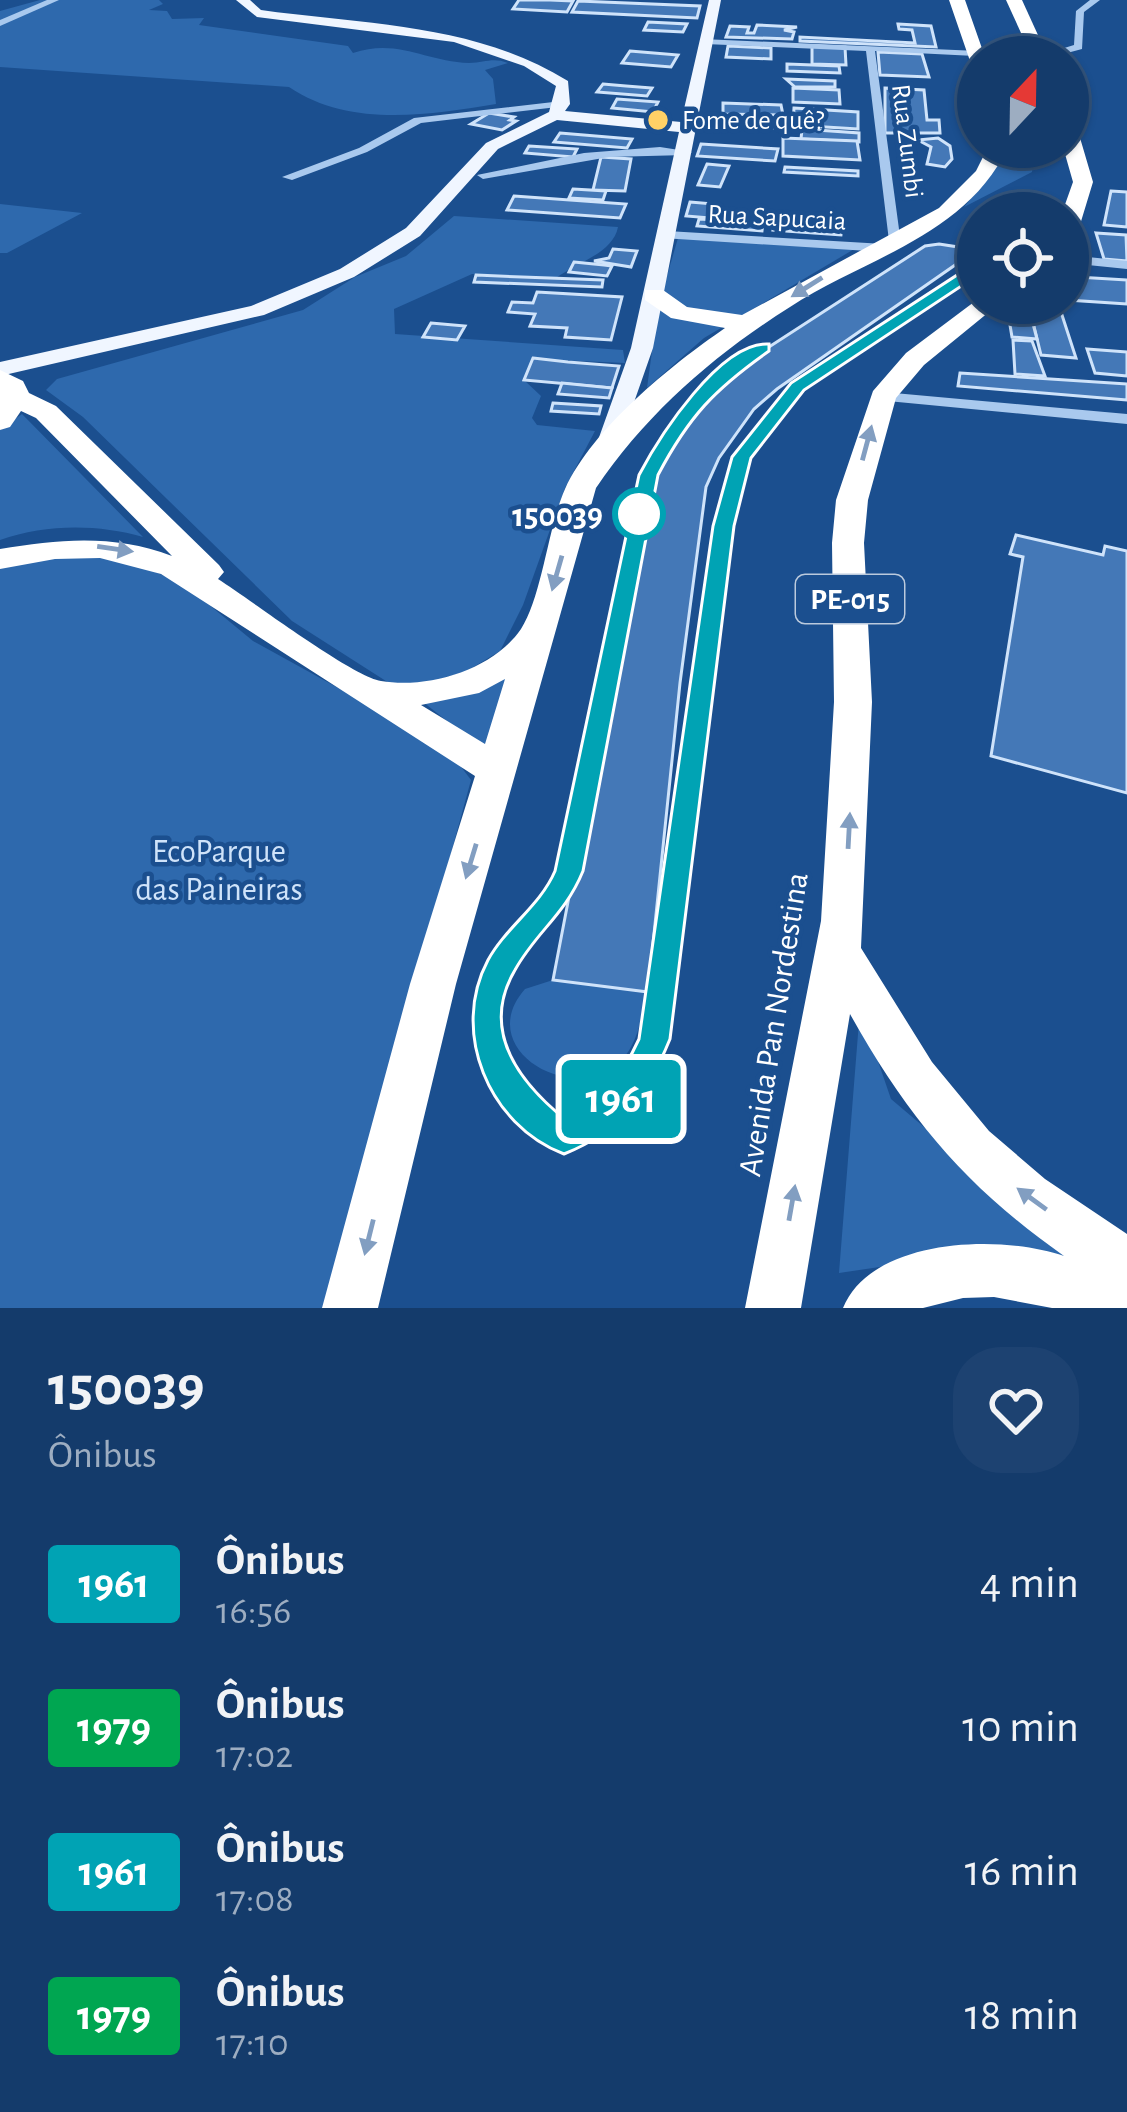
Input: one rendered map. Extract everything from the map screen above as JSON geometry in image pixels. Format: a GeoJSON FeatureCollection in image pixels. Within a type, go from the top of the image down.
{"type":"FeatureCollection","features":[{"type":"Feature","properties":{"kind":"highway"},"geometry":{"type":"LineString","coordinates":[[957,0],[969,36]]}},
{"type":"Feature","properties":{"kind":"highway"},"geometry":{"type":"LineString","coordinates":[[1014,0],[1030,36]]}},
{"type":"Feature","properties":{"kind":"highway"},"geometry":{"type":"LineString","coordinates":[[350,1308],[433,984],[581,488],[609,443],[641,407],[749,324],[820,278],[938,218],[977,185],[986,168]]}},
{"type":"Feature","properties":{"kind":"highway"},"geometry":{"type":"LineString","coordinates":[[654,296],[680,314],[749,324]]}},
{"type":"Feature","properties":{"kind":"highway","name":"Avenida Pan Nordestina"},"geometry":{"type":"LineString","coordinates":[[773,1308],[837,947],[850,820],[852,500],[883,397],[915,359],[961,324]]}},
{"type":"Feature","properties":{"kind":"highway"},"geometry":{"type":"LineString","coordinates":[[7,393],[46,412],[247,611]]}},
{"type":"Feature","properties":{"kind":"highway"},"geometry":{"type":"LineString","coordinates":[[0,559],[74,546],[148,554],[202,580],[368,692],[445,733],[498,772]]}},
{"type":"Feature","properties":{"kind":"highway"},"geometry":{"type":"LineString","coordinates":[[368,692],[419,694],[477,682],[510,662],[541,628]]}},
{"type":"Feature","properties":{"kind":"highway"},"geometry":{"type":"LineString","coordinates":[[837,947],[912,1077],[972,1150],[1021,1192],[1127,1267]]}},
{"type":"Feature","properties":{"kind":"highway"},"geometry":{"type":"LineString","coordinates":[[871,1308],[890,1293],[949,1268],[1021,1272],[1074,1285],[1120,1308]]}},
{"type":"Feature","properties":{"kind":"main road"},"geometry":{"type":"LineString","coordinates":[[242,0],[257,13],[392,28],[497,51],[563,84],[559,109]]}},
{"type":"Feature","properties":{"kind":"main road"},"geometry":{"type":"LineString","coordinates":[[609,443],[642,348],[715,0]]}},
{"type":"Feature","properties":{"kind":"main road"},"geometry":{"type":"LineString","coordinates":[[7,393],[163,335],[292,298],[383,254],[427,219],[492,146],[559,109],[690,128]]}},
{"type":"Feature","properties":{"kind":"street"},"geometry":{"type":"LineString","coordinates":[[0,23],[55,0]]}},
{"type":"Feature","properties":{"kind":"street"},"geometry":{"type":"LineString","coordinates":[[1079,36],[1080,11],[1096,0]]}},
{"type":"Feature","properties":{"kind":"street"},"geometry":{"type":"LineString","coordinates":[[705,41],[957,55]]}},
{"type":"Feature","properties":{"kind":"street","name":"Rua Zumbi"},"geometry":{"type":"LineString","coordinates":[[870,47],[890,244]]}},
{"type":"Feature","properties":{"kind":"street"},"geometry":{"type":"LineString","coordinates":[[288,177],[363,150],[418,120],[559,109]]}},
{"type":"Feature","properties":{"kind":"street"},"geometry":{"type":"LineString","coordinates":[[642,149],[648,124]]}},
{"type":"Feature","properties":{"kind":"street"},"geometry":{"type":"LineString","coordinates":[[483,175],[642,149],[686,152]]}},
{"type":"Feature","properties":{"kind":"street","name":"Rua Sapucaia"},"geometry":{"type":"LineString","coordinates":[[668,235],[890,244]]}},
{"type":"Feature","properties":{"kind":"street"},"geometry":{"type":"LineString","coordinates":[[1089,261],[1127,265]]}},
{"type":"Feature","properties":{"kind":"street"},"geometry":{"type":"LineString","coordinates":[[883,397],[1127,419]]}},
{"type":"Feature","properties":{"kind":"green space"},"geometry":{"type":"Polygon","coordinates":[[[40,0],[159,0],[163,4],[149,10],[167,11],[172,19],[204,18],[199,25],[348,46],[353,53],[384,48],[454,62],[508,63],[485,70],[493,79],[496,104],[390,115],[337,109],[289,87],[0,67],[0,11],[40,0]]]}},
{"type":"Feature","properties":{"kind":"green space"},"geometry":{"type":"Polygon","coordinates":[[[996,168],[1033,168],[993,192],[976,192],[996,168]]]}},
{"type":"Feature","properties":{"kind":"green space"},"geometry":{"type":"Polygon","coordinates":[[[0,204],[82,213],[0,253],[0,204]]]}},
{"type":"Feature","properties":{"kind":"green space"},"geometry":{"type":"Polygon","coordinates":[[[454,216],[618,227],[602,250],[556,278],[472,274],[394,309],[395,334],[623,350],[625,363],[533,359],[524,380],[541,396],[532,418],[537,425],[595,431],[565,488],[523,605],[500,651],[467,671],[423,684],[389,683],[292,621],[83,417],[46,390],[57,379],[303,310],[355,277],[406,256],[454,216]]]}},
{"type":"Feature","properties":{"kind":"green space"},"geometry":{"type":"Polygon","coordinates":[[[678,238],[856,248],[704,338],[647,388],[658,307],[678,238]]]}},
{"type":"Feature","properties":{"kind":"green space"},"geometry":{"type":"Polygon","coordinates":[[[22,414],[143,537],[72,528],[0,540],[0,430],[22,414]]]}},
{"type":"Feature","properties":{"kind":"green space","name":"EcoParque das Paineiras"},"geometry":{"type":"Polygon","coordinates":[[[47,556],[117,556],[184,584],[253,641],[447,748],[471,780],[327,1308],[0,1308],[0,565],[47,556]]]}},
{"type":"Feature","properties":{"kind":"green space"},"geometry":{"type":"Polygon","coordinates":[[[520,669],[494,759],[422,701],[520,669]]]}},
{"type":"Feature","properties":{"kind":"green space"},"geometry":{"type":"Polygon","coordinates":[[[553,980],[648,992],[634,1041],[613,1067],[590,1077],[565,1077],[523,1055],[512,1036],[511,1013],[525,989],[553,980]]]}},
{"type":"Feature","properties":{"kind":"green space"},"geometry":{"type":"Polygon","coordinates":[[[860,1009],[891,1099],[983,1177],[1127,1279],[947,1257],[839,1273],[860,1009]]]}},
{"type":"Feature","properties":{"kind":"building"},"geometry":{"type":"Polygon","coordinates":[[[519,0],[573,1],[567,12],[513,9],[519,0]]]}},
{"type":"Feature","properties":{"kind":"building"},"geometry":{"type":"Polygon","coordinates":[[[578,1],[700,6],[697,18],[572,12],[578,1]]]}},
{"type":"Feature","properties":{"kind":"building"},"geometry":{"type":"Polygon","coordinates":[[[648,22],[687,24],[683,32],[644,30],[648,22]]]}},
{"type":"Feature","properties":{"kind":"building"},"geometry":{"type":"Polygon","coordinates":[[[898,24],[931,26],[936,47],[800,41],[800,37],[915,43],[912,30],[899,29],[898,24]]]}},
{"type":"Feature","properties":{"kind":"building"},"geometry":{"type":"Polygon","coordinates":[[[757,25],[797,27],[784,30],[794,32],[792,39],[726,37],[730,26],[749,27],[747,33],[754,33],[757,25]]]}},
{"type":"Feature","properties":{"kind":"building"},"geometry":{"type":"Polygon","coordinates":[[[728,46],[771,48],[771,59],[726,57],[728,46]]]}},
{"type":"Feature","properties":{"kind":"building"},"geometry":{"type":"Polygon","coordinates":[[[812,46],[845,47],[846,65],[812,64],[812,46]]]}},
{"type":"Feature","properties":{"kind":"building"},"geometry":{"type":"Polygon","coordinates":[[[630,51],[678,55],[671,67],[622,63],[630,51]]]}},
{"type":"Feature","properties":{"kind":"building"},"geometry":{"type":"Polygon","coordinates":[[[878,52],[922,54],[929,77],[880,75],[878,52]]]}},
{"type":"Feature","properties":{"kind":"building"},"geometry":{"type":"Polygon","coordinates":[[[787,64],[839,66],[840,73],[787,71],[787,64]]]}},
{"type":"Feature","properties":{"kind":"building"},"geometry":{"type":"Polygon","coordinates":[[[786,79],[835,81],[835,87],[795,87],[786,79]]]}},
{"type":"Feature","properties":{"kind":"building"},"geometry":{"type":"Polygon","coordinates":[[[603,84],[652,88],[647,96],[597,92],[603,84]]]}},
{"type":"Feature","properties":{"kind":"building"},"geometry":{"type":"Polygon","coordinates":[[[793,88],[839,90],[840,104],[793,102],[793,88]]]}},
{"type":"Feature","properties":{"kind":"building"},"geometry":{"type":"Polygon","coordinates":[[[885,88],[924,90],[927,120],[939,120],[940,133],[885,133],[885,88]]]}},
{"type":"Feature","properties":{"kind":"building"},"geometry":{"type":"Polygon","coordinates":[[[617,99],[658,102],[653,112],[612,108],[617,99]]]}},
{"type":"Feature","properties":{"kind":"building"},"geometry":{"type":"Polygon","coordinates":[[[723,103],[781,105],[783,115],[723,114],[723,103]]]}},
{"type":"Feature","properties":{"kind":"building"},"geometry":{"type":"Polygon","coordinates":[[[794,108],[858,112],[858,129],[793,125],[794,108]]]}},
{"type":"Feature","properties":{"kind":"building"},"geometry":{"type":"Polygon","coordinates":[[[489,113],[516,121],[502,130],[471,124],[489,113]]]}},
{"type":"Feature","properties":{"kind":"building"},"geometry":{"type":"Polygon","coordinates":[[[711,118],[778,122],[776,128],[709,124],[711,118]]]}},
{"type":"Feature","properties":{"kind":"building"},"geometry":{"type":"Polygon","coordinates":[[[802,129],[859,133],[859,142],[801,139],[802,129]]]}},
{"type":"Feature","properties":{"kind":"building"},"geometry":{"type":"Polygon","coordinates":[[[560,133],[632,139],[627,148],[554,142],[560,133]]]}},
{"type":"Feature","properties":{"kind":"building"},"geometry":{"type":"Polygon","coordinates":[[[783,138],[857,141],[860,160],[783,156],[783,138]]]}},
{"type":"Feature","properties":{"kind":"building"},"geometry":{"type":"Polygon","coordinates":[[[938,138],[950,146],[952,159],[945,167],[927,164],[931,147],[918,140],[938,138]]]}},
{"type":"Feature","properties":{"kind":"building"},"geometry":{"type":"Polygon","coordinates":[[[701,144],[778,149],[775,161],[697,156],[701,144]]]}},
{"type":"Feature","properties":{"kind":"building"},"geometry":{"type":"Polygon","coordinates":[[[529,146],[577,149],[573,157],[525,153],[529,146]]]}},
{"type":"Feature","properties":{"kind":"building"},"geometry":{"type":"Polygon","coordinates":[[[601,157],[631,159],[625,191],[593,190],[601,157]]]}},
{"type":"Feature","properties":{"kind":"building"},"geometry":{"type":"Polygon","coordinates":[[[707,164],[729,166],[720,187],[698,185],[707,164]]]}},
{"type":"Feature","properties":{"kind":"building"},"geometry":{"type":"Polygon","coordinates":[[[785,167],[858,171],[858,176],[784,172],[785,167]]]}},
{"type":"Feature","properties":{"kind":"building"},"geometry":{"type":"Polygon","coordinates":[[[573,189],[606,191],[603,200],[569,198],[573,189]]]}},
{"type":"Feature","properties":{"kind":"building"},"geometry":{"type":"Polygon","coordinates":[[[1111,191],[1127,192],[1127,227],[1104,225],[1111,191]]]}},
{"type":"Feature","properties":{"kind":"building"},"geometry":{"type":"Polygon","coordinates":[[[514,196],[626,204],[620,218],[507,210],[514,196]]]}},
{"type":"Feature","properties":{"kind":"building"},"geometry":{"type":"Polygon","coordinates":[[[690,202],[714,204],[710,218],[686,216],[690,202]]]}},
{"type":"Feature","properties":{"kind":"building"},"geometry":{"type":"Polygon","coordinates":[[[699,219],[763,223],[762,231],[697,226],[699,219]]]}},
{"type":"Feature","properties":{"kind":"building"},"geometry":{"type":"Polygon","coordinates":[[[774,223],[842,228],[841,235],[773,230],[774,223]]]}},
{"type":"Feature","properties":{"kind":"building"},"geometry":{"type":"Polygon","coordinates":[[[1096,233],[1126,235],[1127,261],[1104,259],[1096,233]]]}},
{"type":"Feature","properties":{"kind":"building"},"geometry":{"type":"Polygon","coordinates":[[[925,246],[957,247],[957,264],[754,409],[719,458],[706,487],[648,992],[553,980],[649,480],[664,449],[706,394],[732,371],[925,246]]]}},
{"type":"Feature","properties":{"kind":"building"},"geometry":{"type":"Polygon","coordinates":[[[613,249],[637,251],[631,267],[594,261],[609,258],[613,249]]]}},
{"type":"Feature","properties":{"kind":"building"},"geometry":{"type":"Polygon","coordinates":[[[574,262],[612,266],[607,276],[569,272],[574,262]]]}},
{"type":"Feature","properties":{"kind":"building"},"geometry":{"type":"Polygon","coordinates":[[[476,275],[603,280],[602,287],[474,282],[476,275]]]}},
{"type":"Feature","properties":{"kind":"building"},"geometry":{"type":"Polygon","coordinates":[[[1089,278],[1127,280],[1127,304],[1089,301],[1089,278]]]}},
{"type":"Feature","properties":{"kind":"building"},"geometry":{"type":"Polygon","coordinates":[[[537,292],[622,297],[611,340],[565,337],[567,328],[530,326],[535,314],[508,312],[512,302],[533,303],[537,292]]]}},
{"type":"Feature","properties":{"kind":"building"},"geometry":{"type":"Polygon","coordinates":[[[431,323],[465,326],[457,340],[423,337],[431,323]]]}},
{"type":"Feature","properties":{"kind":"building"},"geometry":{"type":"Polygon","coordinates":[[[1010,324],[1033,324],[1037,339],[1012,337],[1010,324]]]}},
{"type":"Feature","properties":{"kind":"building"},"geometry":{"type":"Polygon","coordinates":[[[1033,324],[1065,324],[1076,358],[1041,355],[1033,324]]]}},
{"type":"Feature","properties":{"kind":"building"},"geometry":{"type":"Polygon","coordinates":[[[1013,340],[1032,341],[1045,376],[1015,374],[1013,340]]]}},
{"type":"Feature","properties":{"kind":"building"},"geometry":{"type":"Polygon","coordinates":[[[1087,349],[1127,352],[1127,376],[1095,373],[1087,349]]]}},
{"type":"Feature","properties":{"kind":"building"},"geometry":{"type":"Polygon","coordinates":[[[533,358],[619,366],[612,388],[524,380],[533,358]]]}},
{"type":"Feature","properties":{"kind":"building"},"geometry":{"type":"Polygon","coordinates":[[[960,373],[1127,384],[1127,400],[958,386],[960,373]]]}},
{"type":"Feature","properties":{"kind":"building"},"geometry":{"type":"Polygon","coordinates":[[[562,383],[612,388],[609,398],[558,394],[562,383]]]}},
{"type":"Feature","properties":{"kind":"building"},"geometry":{"type":"Polygon","coordinates":[[[553,403],[601,406],[599,414],[551,411],[553,403]]]}},
{"type":"Feature","properties":{"kind":"building"},"geometry":{"type":"Polygon","coordinates":[[[1016,535],[1103,555],[1105,546],[1127,551],[1127,793],[991,756],[1023,557],[1010,554],[1016,535]]]}},
{"type":"Feature","properties":{"kind":"bus line","name":"1961"},"geometry":{"type":"LineString","coordinates":[[763,348],[715,381],[693,404],[664,443],[645,484],[569,871],[558,898],[501,964],[486,1007],[489,1049],[501,1076],[524,1106],[564,1138],[602,1118],[623,1098],[654,1039],[723,526],[741,457],[797,387],[957,282]]}},
{"type":"Feature","properties":{"kind":"place","name":"Fome de quê?"},"geometry":{"type":"Point","coordinates":[658,120]}},
{"type":"Feature","properties":{"kind":"place","name":"150039"},"geometry":{"type":"Point","coordinates":[639,514]}}]}
